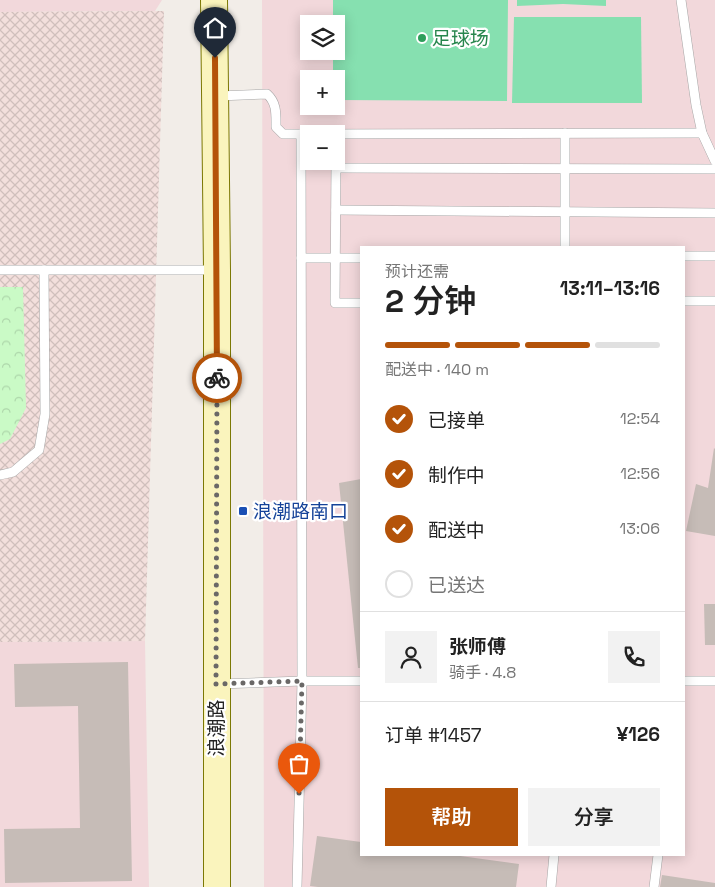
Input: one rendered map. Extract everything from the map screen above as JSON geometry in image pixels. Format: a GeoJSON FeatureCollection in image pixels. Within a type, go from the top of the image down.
{"type":"FeatureCollection","features":[{"type":"Feature","properties":{"kind":"main road","name":"浪潮路"},"geometry":{"type":"LineString","coordinates":[[214,0],[217,270],[217,887]]}},
{"type":"Feature","properties":{"kind":"lane"},"geometry":{"type":"LineString","coordinates":[[681,0],[696,106],[702,133],[715,161]]}},
{"type":"Feature","properties":{"kind":"lane"},"geometry":{"type":"LineString","coordinates":[[216,96],[267,94],[273,100],[276,127],[283,134],[300,134]]}},
{"type":"Feature","properties":{"kind":"lane"},"geometry":{"type":"LineString","coordinates":[[345,138],[565,133],[702,133]]}},
{"type":"Feature","properties":{"kind":"lane"},"geometry":{"type":"LineString","coordinates":[[565,133],[565,246]]}},
{"type":"Feature","properties":{"kind":"lane"},"geometry":{"type":"LineString","coordinates":[[345,165],[565,169],[715,169]]}},
{"type":"Feature","properties":{"kind":"lane"},"geometry":{"type":"LineString","coordinates":[[297,887],[302,681],[301,258],[304,170]]}},
{"type":"Feature","properties":{"kind":"lane"},"geometry":{"type":"LineString","coordinates":[[336,170],[335,303],[360,303]]}},
{"type":"Feature","properties":{"kind":"lane"},"geometry":{"type":"LineString","coordinates":[[336,210],[715,213]]}},
{"type":"Feature","properties":{"kind":"lane"},"geometry":{"type":"LineString","coordinates":[[685,256],[715,256]]}},
{"type":"Feature","properties":{"kind":"lane"},"geometry":{"type":"LineString","coordinates":[[301,258],[360,258]]}},
{"type":"Feature","properties":{"kind":"lane"},"geometry":{"type":"LineString","coordinates":[[0,270],[217,270]]}},
{"type":"Feature","properties":{"kind":"lane"},"geometry":{"type":"LineString","coordinates":[[0,475],[13,472],[39,450],[45,414],[44,270]]}},
{"type":"Feature","properties":{"kind":"lane"},"geometry":{"type":"LineString","coordinates":[[685,301],[715,301]]}},
{"type":"Feature","properties":{"kind":"lane"},"geometry":{"type":"LineString","coordinates":[[216,684],[360,681]]}},
{"type":"Feature","properties":{"kind":"lane"},"geometry":{"type":"LineString","coordinates":[[685,681],[715,681]]}},
{"type":"Feature","properties":{"kind":"lane"},"geometry":{"type":"LineString","coordinates":[[551,887],[554,856]]}},
{"type":"Feature","properties":{"kind":"lane"},"geometry":{"type":"LineString","coordinates":[[654,887],[658,856]]}},
{"type":"Feature","properties":{"kind":"shaded area"},"geometry":{"type":"Polygon","coordinates":[[[0,0],[162,0],[155,11],[0,12],[0,0]]]}},
{"type":"Feature","properties":{"kind":"shaded area"},"geometry":{"type":"Polygon","coordinates":[[[262,0],[715,0],[715,887],[264,887],[262,0]]]}},
{"type":"Feature","properties":{"kind":"shaded area"},"geometry":{"type":"Polygon","coordinates":[[[164,11],[145,641],[0,642],[0,12],[164,11]]]}},
{"type":"Feature","properties":{"kind":"shaded area"},"geometry":{"type":"Polygon","coordinates":[[[145,641],[149,887],[0,887],[0,642],[145,641]]]}},
{"type":"Feature","properties":{"kind":"green space","name":"足球场"},"geometry":{"type":"Polygon","coordinates":[[[333,0],[508,0],[507,101],[345,100],[345,70],[333,70],[333,60],[345,60],[345,15],[333,15],[333,0]]]}},
{"type":"Feature","properties":{"kind":"green space"},"geometry":{"type":"Polygon","coordinates":[[[517,0],[606,0],[606,6],[563,4],[517,6],[517,0]]]}},
{"type":"Feature","properties":{"kind":"green space"},"geometry":{"type":"Polygon","coordinates":[[[514,17],[641,17],[642,103],[512,103],[514,17]]]}},
{"type":"Feature","properties":{"kind":"green space"},"geometry":{"type":"Polygon","coordinates":[[[0,287],[23,287],[26,408],[10,439],[0,444],[0,287]]]}},
{"type":"Feature","properties":{"kind":"building"},"geometry":{"type":"Polygon","coordinates":[[[714,448],[715,536],[686,531],[696,484],[708,488],[714,448]]]}},
{"type":"Feature","properties":{"kind":"building"},"geometry":{"type":"Polygon","coordinates":[[[360,479],[360,668],[358,668],[339,483],[360,479]]]}},
{"type":"Feature","properties":{"kind":"building"},"geometry":{"type":"Polygon","coordinates":[[[704,604],[715,604],[715,645],[705,645],[704,604]]]}},
{"type":"Feature","properties":{"kind":"building"},"geometry":{"type":"Polygon","coordinates":[[[128,662],[132,881],[5,883],[4,829],[80,828],[78,706],[15,707],[14,664],[128,662]]]}},
{"type":"Feature","properties":{"kind":"building"},"geometry":{"type":"Polygon","coordinates":[[[317,836],[360,842],[360,856],[460,856],[519,864],[516,887],[310,886],[317,836]]]}},
{"type":"Feature","properties":{"kind":"building"},"geometry":{"type":"Polygon","coordinates":[[[662,875],[715,883],[715,887],[660,887],[662,875]]]}},
{"type":"Feature","properties":{"kind":"way so far"},"geometry":{"type":"LineString","coordinates":[[217,378],[216,684],[302,681],[299,794]]}},
{"type":"Feature","properties":{"kind":"place","name":"足球场"},"geometry":{"type":"Point","coordinates":[422,38]}},
{"type":"Feature","properties":{"kind":"place","name":"浪潮路南口"},"geometry":{"type":"Point","coordinates":[243,511]}},
{"type":"Feature","properties":{"kind":"route"},"geometry":{"type":"LineString","coordinates":[[215,58],[217,378]]}}]}
